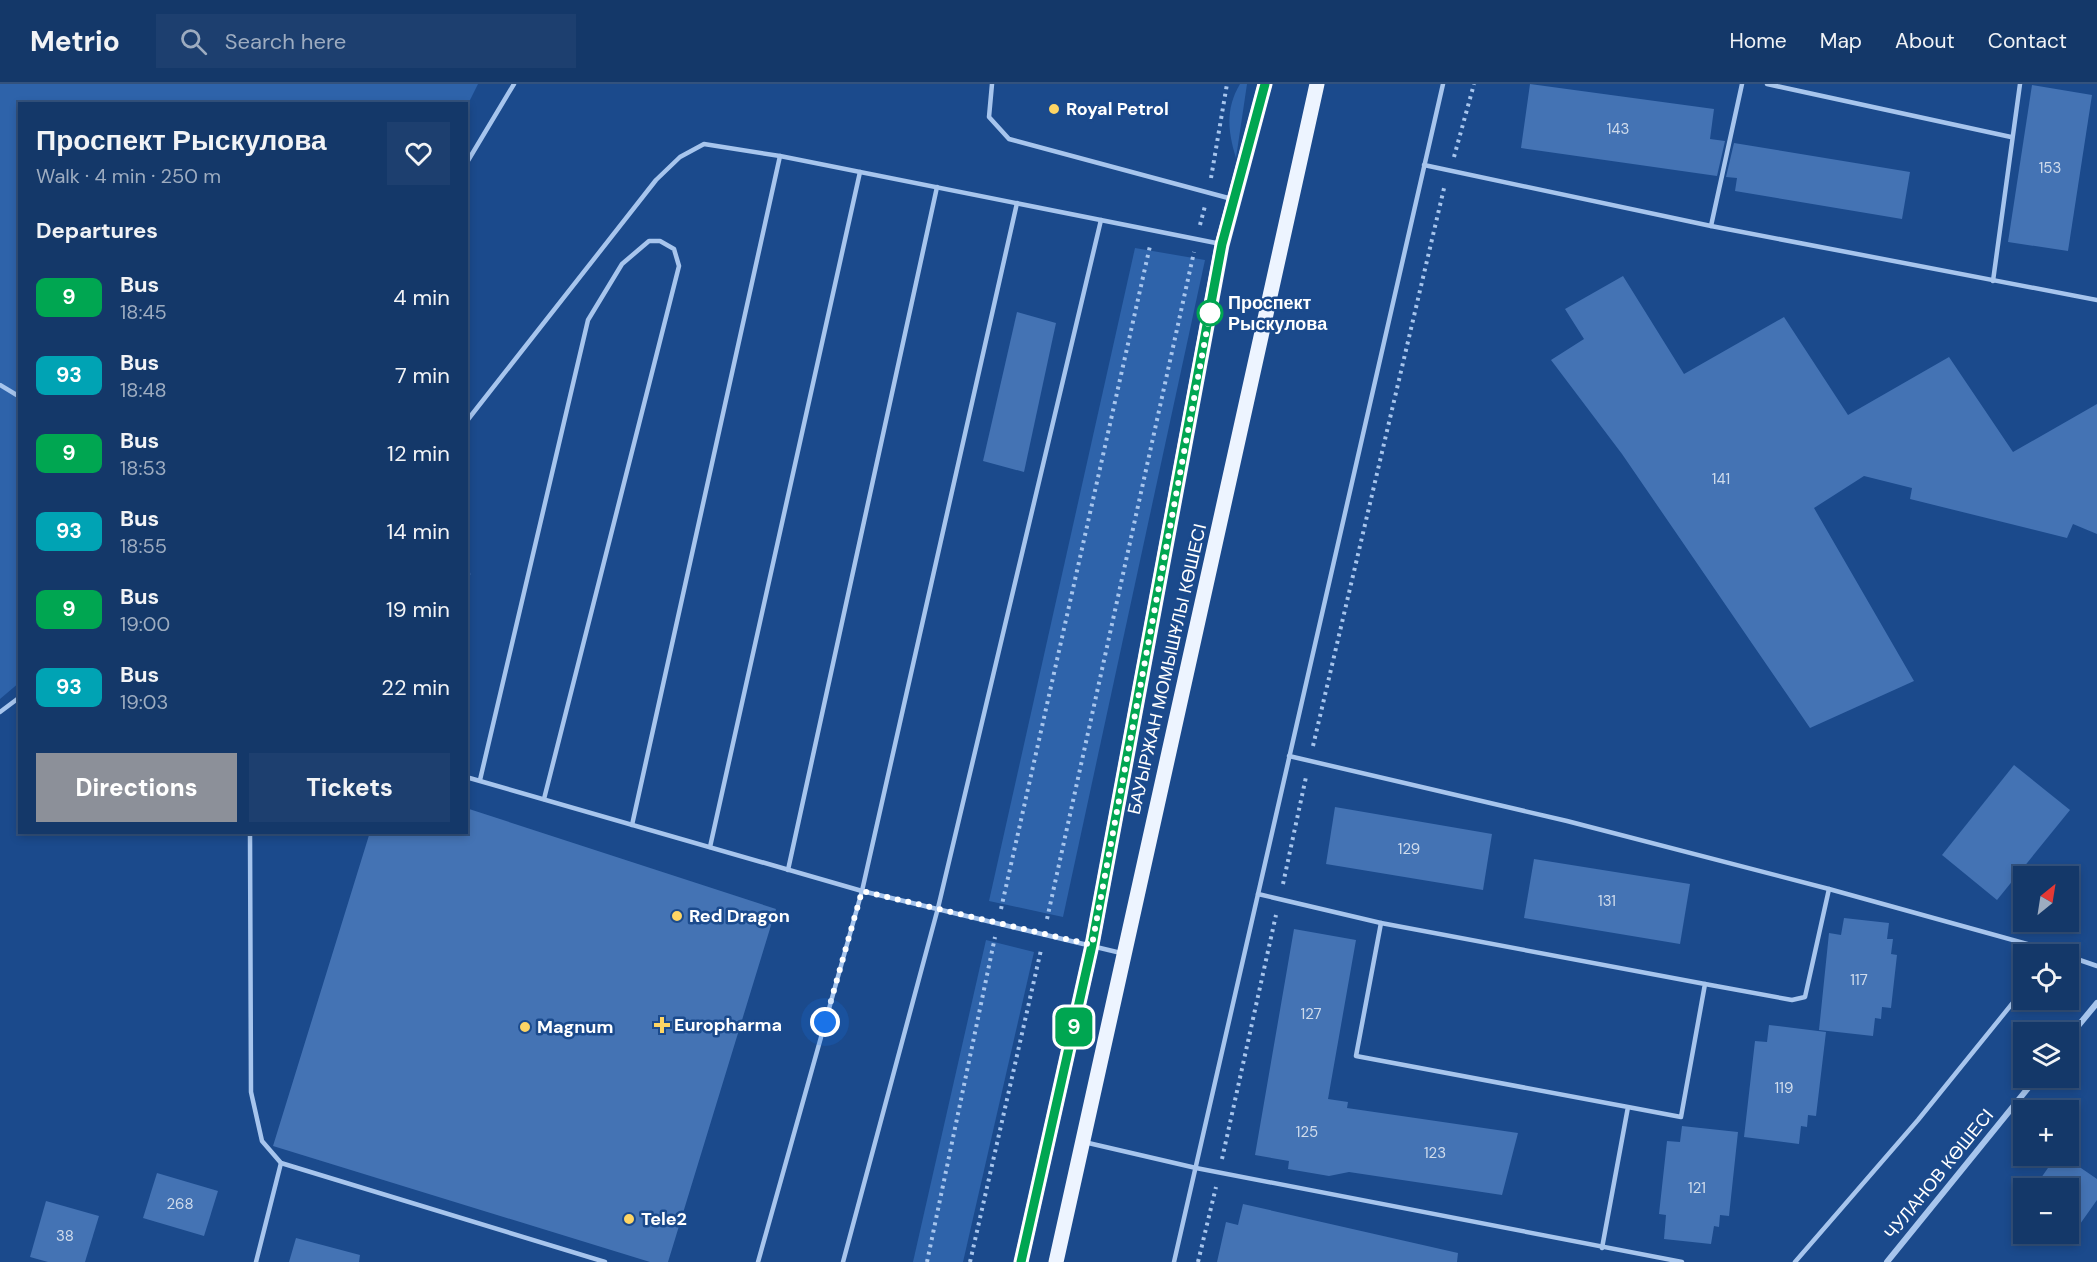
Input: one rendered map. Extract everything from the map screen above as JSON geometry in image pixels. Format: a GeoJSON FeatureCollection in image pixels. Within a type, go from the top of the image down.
{"type":"FeatureCollection","features":[{"type":"Feature","properties":{"kind":"main road","name":"БАУЫРЖАН МОМЫШҰЛЫ КӨШЕСІ"},"geometry":{"type":"LineString","coordinates":[[1021,1262],[1092,945],[1222,244],[1265,84]]}},
{"type":"Feature","properties":{"kind":"main road","name":"БАУЫРЖАН МОМЫШҰЛЫ КӨШЕСІ"},"geometry":{"type":"LineString","coordinates":[[1056,1262],[1317,84]]}},
{"type":"Feature","properties":{"kind":"street"},"geometry":{"type":"LineString","coordinates":[[2079,1025],[2097,1003]]}},
{"type":"Feature","properties":{"kind":"street","name":"ЧУЛАНОВ КӨШЕСІ"},"geometry":{"type":"LineString","coordinates":[[1887,1262],[2028,1088]]}},
{"type":"Feature","properties":{"kind":"lane"},"geometry":{"type":"LineString","coordinates":[[468,161],[514,84]]}},
{"type":"Feature","properties":{"kind":"lane"},"geometry":{"type":"LineString","coordinates":[[992,84],[989,117],[1009,139],[1234,200]]}},
{"type":"Feature","properties":{"kind":"lane"},"geometry":{"type":"LineString","coordinates":[[1174,1262],[1443,84]]}},
{"type":"Feature","properties":{"kind":"lane"},"geometry":{"type":"LineString","coordinates":[[1711,226],[1742,84]]}},
{"type":"Feature","properties":{"kind":"lane"},"geometry":{"type":"LineString","coordinates":[[1767,84],[2011,137]]}},
{"type":"Feature","properties":{"kind":"lane"},"geometry":{"type":"LineString","coordinates":[[1993,281],[2020,84]]}},
{"type":"Feature","properties":{"kind":"lane"},"geometry":{"type":"LineString","coordinates":[[468,419],[656,180],[680,157],[704,144],[780,156],[1222,244]]}},
{"type":"Feature","properties":{"kind":"lane"},"geometry":{"type":"LineString","coordinates":[[632,825],[780,156]]}},
{"type":"Feature","properties":{"kind":"lane"},"geometry":{"type":"LineString","coordinates":[[1424,165],[1711,226],[2097,300]]}},
{"type":"Feature","properties":{"kind":"lane"},"geometry":{"type":"LineString","coordinates":[[710,847],[860,172]]}},
{"type":"Feature","properties":{"kind":"lane"},"geometry":{"type":"LineString","coordinates":[[788,870],[938,187]]}},
{"type":"Feature","properties":{"kind":"lane"},"geometry":{"type":"LineString","coordinates":[[758,1262],[862,891],[1017,203]]}},
{"type":"Feature","properties":{"kind":"lane"},"geometry":{"type":"LineString","coordinates":[[843,1262],[938,908],[1101,220]]}},
{"type":"Feature","properties":{"kind":"lane"},"geometry":{"type":"LineString","coordinates":[[480,780],[588,320],[622,264],[649,241],[660,241],[674,249],[679,266],[544,799]]}},
{"type":"Feature","properties":{"kind":"lane"},"geometry":{"type":"LineString","coordinates":[[0,385],[18,395]]}},
{"type":"Feature","properties":{"kind":"lane"},"geometry":{"type":"LineString","coordinates":[[0,712],[18,698]]}},
{"type":"Feature","properties":{"kind":"lane"},"geometry":{"type":"LineString","coordinates":[[1289,756],[1557,819],[1829,889],[2023,944]]}},
{"type":"Feature","properties":{"kind":"lane"},"geometry":{"type":"LineString","coordinates":[[468,777],[862,891],[1123,953]]}},
{"type":"Feature","properties":{"kind":"lane"},"geometry":{"type":"LineString","coordinates":[[250,834],[251,1092],[262,1141],[281,1163],[605,1262]]}},
{"type":"Feature","properties":{"kind":"lane"},"geometry":{"type":"LineString","coordinates":[[1258,894],[1381,923],[1792,1000],[1805,997],[1829,889]]}},
{"type":"Feature","properties":{"kind":"lane"},"geometry":{"type":"LineString","coordinates":[[1381,923],[1356,1056],[1681,1117],[1705,984]]}},
{"type":"Feature","properties":{"kind":"lane"},"geometry":{"type":"LineString","coordinates":[[2079,960],[2097,966]]}},
{"type":"Feature","properties":{"kind":"lane"},"geometry":{"type":"LineString","coordinates":[[1795,1262],[1926,1111],[2013,1003]]}},
{"type":"Feature","properties":{"kind":"lane"},"geometry":{"type":"LineString","coordinates":[[1602,1248],[1628,1107]]}},
{"type":"Feature","properties":{"kind":"lane"},"geometry":{"type":"LineString","coordinates":[[1084,1142],[1196,1168],[1682,1262]]}},
{"type":"Feature","properties":{"kind":"lane"},"geometry":{"type":"LineString","coordinates":[[256,1262],[281,1163]]}},
{"type":"Feature","properties":{"kind":"path"},"geometry":{"type":"LineString","coordinates":[[970,1262],[1208,193],[1227,84]]}},
{"type":"Feature","properties":{"kind":"path"},"geometry":{"type":"LineString","coordinates":[[1198,1262],[1309,760],[1443,190],[1461,140],[1474,84]]}},
{"type":"Feature","properties":{"kind":"path"},"geometry":{"type":"LineString","coordinates":[[927,1262],[998,922],[1153,231]]}},
{"type":"Feature","properties":{"kind":"shaded area"},"geometry":{"type":"Polygon","coordinates":[[[0,84],[478,84],[468,104],[468,102],[18,102],[18,684],[0,699],[0,84]]]}},
{"type":"Feature","properties":{"kind":"shaded area"},"geometry":{"type":"Polygon","coordinates":[[[1240,84],[1247,84],[1236,158],[1229,121],[1232,102],[1240,84]]]}},
{"type":"Feature","properties":{"kind":"shaded area"},"geometry":{"type":"Polygon","coordinates":[[[1135,248],[1205,260],[1063,917],[989,901],[1135,248]]]}},
{"type":"Feature","properties":{"kind":"shaded area"},"geometry":{"type":"Polygon","coordinates":[[[986,940],[1034,952],[963,1262],[913,1262],[986,940]]]}},
{"type":"Feature","properties":{"kind":"building"},"geometry":{"type":"Polygon","coordinates":[[[1530,84],[1714,109],[1710,139],[1725,141],[1717,176],[1521,148],[1530,84]]]}},
{"type":"Feature","properties":{"kind":"building"},"geometry":{"type":"Polygon","coordinates":[[[2032,85],[2092,95],[2068,251],[2008,242],[2032,85]]]}},
{"type":"Feature","properties":{"kind":"building"},"geometry":{"type":"Polygon","coordinates":[[[1734,143],[1910,172],[1902,219],[1735,191],[1737,178],[1726,177],[1734,143]]]}},
{"type":"Feature","properties":{"kind":"building"},"geometry":{"type":"Polygon","coordinates":[[[1623,276],[1684,374],[1784,317],[1848,415],[1949,357],[2013,452],[2097,404],[2097,534],[2073,524],[2067,538],[1910,499],[1912,488],[1864,476],[1814,508],[1914,681],[1810,728],[1622,454],[1551,360],[1584,339],[1565,309],[1623,276]]]}},
{"type":"Feature","properties":{"kind":"building"},"geometry":{"type":"Polygon","coordinates":[[[1017,312],[1056,323],[1024,472],[983,461],[1017,312]]]}},
{"type":"Feature","properties":{"kind":"building"},"geometry":{"type":"Polygon","coordinates":[[[2014,765],[2070,810],[2025,866],[2013,866],[2013,880],[1997,900],[1942,855],[2014,765]]]}},
{"type":"Feature","properties":{"kind":"building"},"geometry":{"type":"Polygon","coordinates":[[[1335,807],[1492,834],[1483,890],[1326,864],[1335,807]]]}},
{"type":"Feature","properties":{"kind":"building","name":"Magnum"},"geometry":{"type":"Polygon","coordinates":[[[468,809],[776,909],[668,1262],[650,1262],[273,1146],[369,834],[468,834],[468,809]]]}},
{"type":"Feature","properties":{"kind":"building"},"geometry":{"type":"Polygon","coordinates":[[[1534,859],[1690,884],[1680,944],[1524,918],[1534,859]]]}},
{"type":"Feature","properties":{"kind":"building"},"geometry":{"type":"Polygon","coordinates":[[[1844,918],[1889,923],[1887,939],[1893,939],[1891,954],[1897,955],[1891,1008],[1882,1007],[1881,1019],[1875,1018],[1873,1036],[1819,1030],[1829,933],[1841,935],[1844,918]]]}},
{"type":"Feature","properties":{"kind":"building"},"geometry":{"type":"Polygon","coordinates":[[[1294,929],[1356,940],[1328,1099],[1348,1102],[1347,1108],[1518,1133],[1502,1195],[1349,1172],[1329,1176],[1288,1169],[1289,1161],[1255,1155],[1294,929]]]}},
{"type":"Feature","properties":{"kind":"building"},"geometry":{"type":"Polygon","coordinates":[[[1769,1025],[1826,1032],[1816,1116],[1808,1115],[1807,1127],[1801,1126],[1799,1144],[1744,1137],[1755,1041],[1767,1042],[1769,1025]]]}},
{"type":"Feature","properties":{"kind":"building"},"geometry":{"type":"Polygon","coordinates":[[[1682,1126],[1738,1132],[1729,1216],[1720,1215],[1719,1227],[1714,1226],[1711,1244],[1664,1239],[1666,1215],[1659,1214],[1667,1141],[1680,1142],[1682,1126]]]}},
{"type":"Feature","properties":{"kind":"building"},"geometry":{"type":"Polygon","coordinates":[[[2049,1166],[2078,1166],[2097,1179],[2097,1200],[2079,1225],[2079,1178],[2041,1178],[2049,1166]]]}},
{"type":"Feature","properties":{"kind":"building"},"geometry":{"type":"Polygon","coordinates":[[[157,1173],[218,1191],[204,1236],[143,1218],[157,1173]]]}},
{"type":"Feature","properties":{"kind":"building"},"geometry":{"type":"Polygon","coordinates":[[[46,1201],[99,1216],[85,1262],[48,1262],[30,1257],[46,1201]]]}},
{"type":"Feature","properties":{"kind":"building"},"geometry":{"type":"Polygon","coordinates":[[[1243,1204],[1458,1253],[1457,1262],[1217,1262],[1226,1222],[1238,1225],[1243,1204]]]}},
{"type":"Feature","properties":{"kind":"building"},"geometry":{"type":"Polygon","coordinates":[[[296,1238],[360,1255],[359,1262],[289,1262],[296,1238]]]}},
{"type":"Feature","properties":{"kind":"bus line","name":"9"},"geometry":{"type":"LineString","coordinates":[[1021,1262],[1092,945],[1222,244],[1265,84]]}},
{"type":"Feature","properties":{"kind":"place","name":"Royal Petrol"},"geometry":{"type":"Point","coordinates":[1054,109]}},
{"type":"Feature","properties":{"kind":"place","name":"Проспект Рыскулова"},"geometry":{"type":"Point","coordinates":[1210,313]}},
{"type":"Feature","properties":{"kind":"place","name":"Red Dragon"},"geometry":{"type":"Point","coordinates":[677,916]}},
{"type":"Feature","properties":{"kind":"place","name":"Europharma"},"geometry":{"type":"Point","coordinates":[662,1025]}},
{"type":"Feature","properties":{"kind":"place","name":"Magnum"},"geometry":{"type":"Point","coordinates":[525,1027]}},
{"type":"Feature","properties":{"kind":"place","name":"Tele2"},"geometry":{"type":"Point","coordinates":[629,1219]}},
{"type":"Feature","properties":{"kind":"route"},"geometry":{"type":"LineString","coordinates":[[825,1022],[862,891],[1092,945],[1210,313]]}}]}
